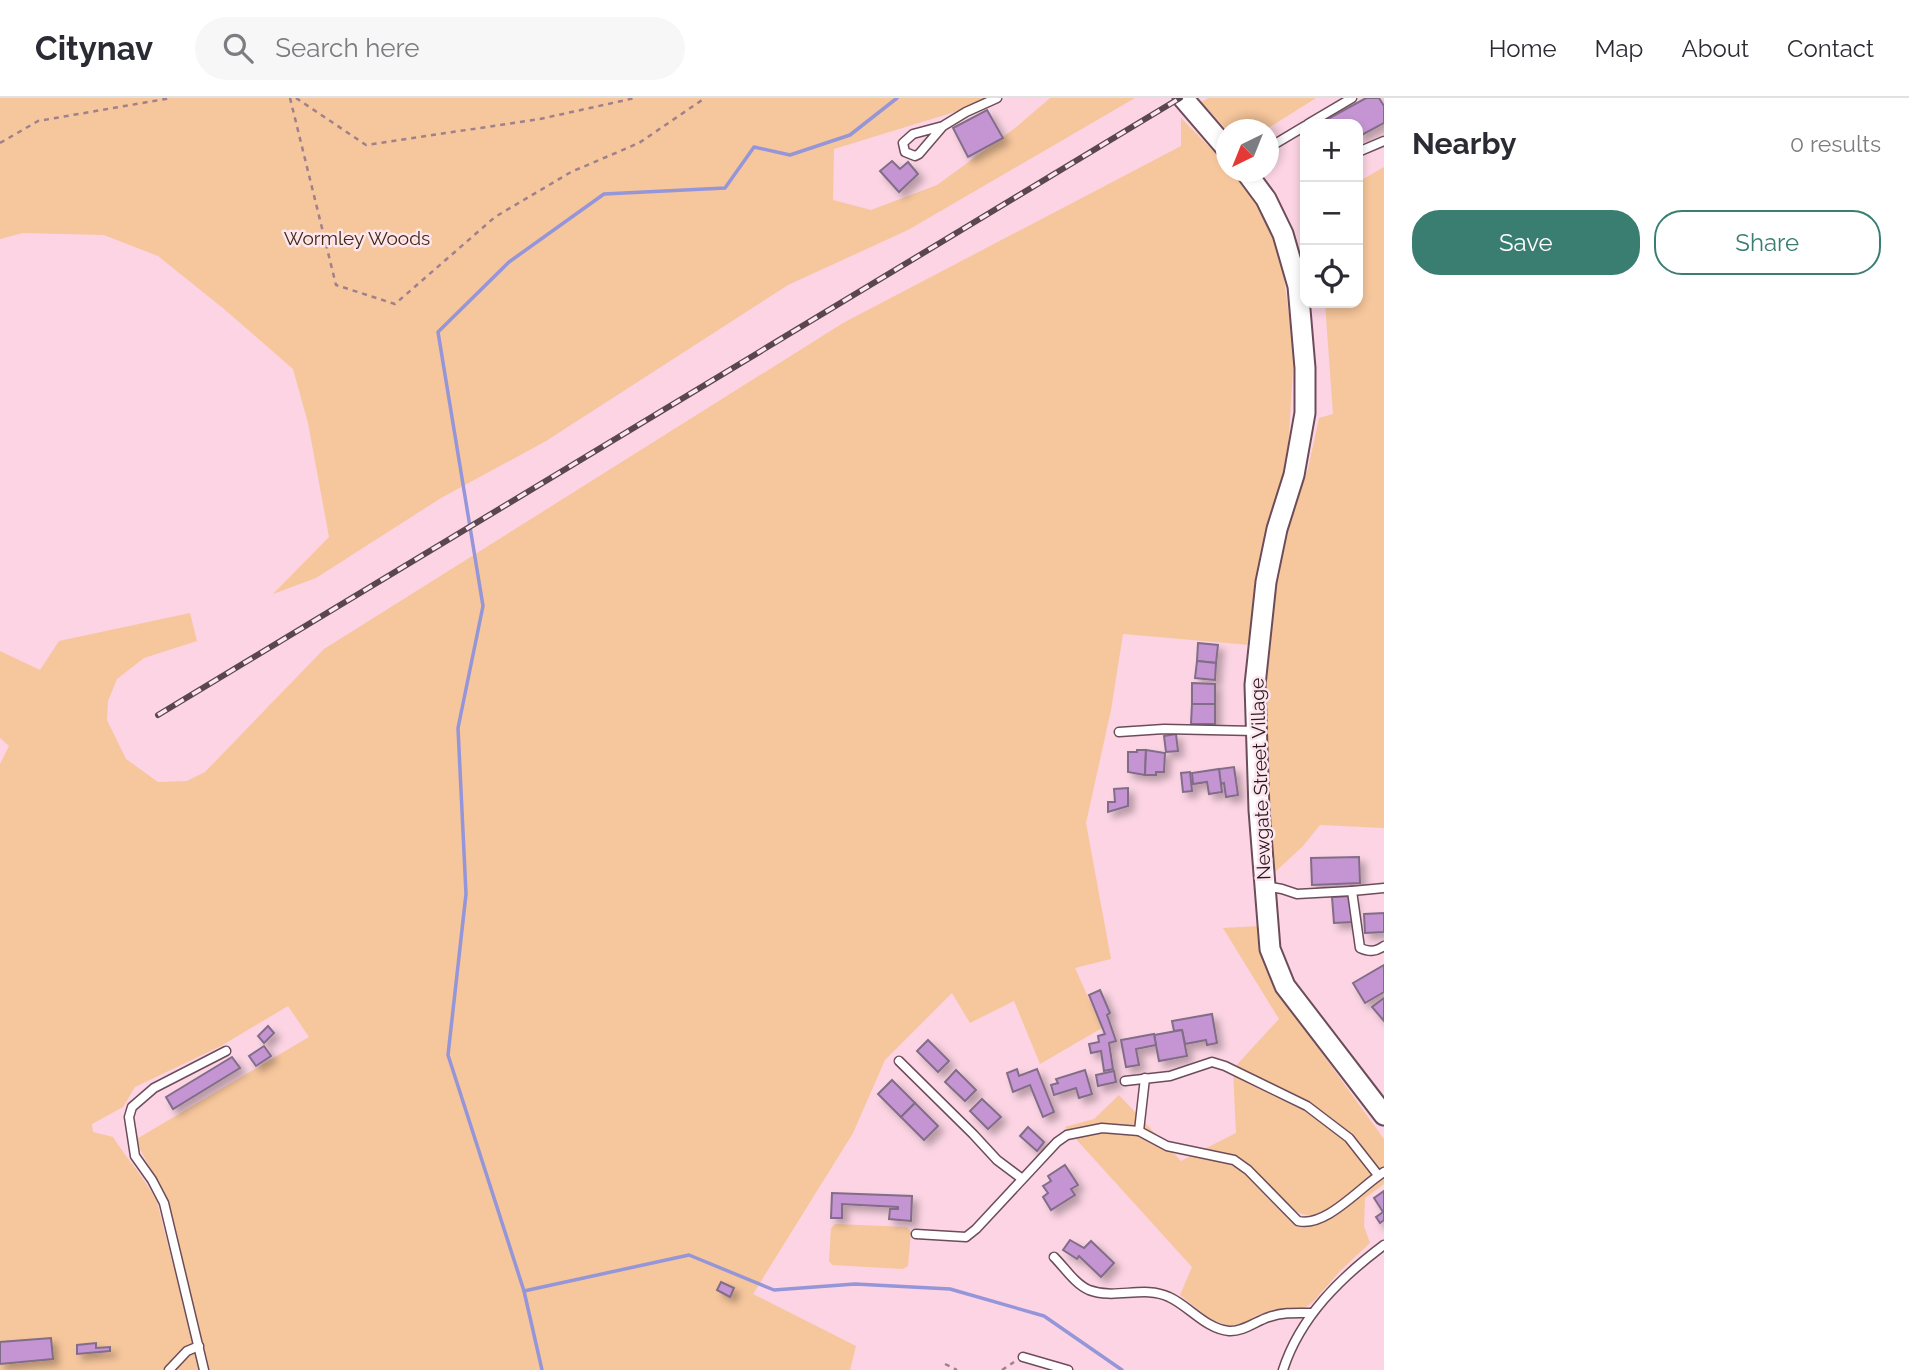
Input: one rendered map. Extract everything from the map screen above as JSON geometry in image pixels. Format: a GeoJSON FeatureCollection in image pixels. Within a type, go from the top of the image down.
{"type":"FeatureCollection","features":[{"type":"Feature","properties":{"kind":"street"},"geometry":{"type":"LineString","coordinates":[[1183,98],[1216,136]]}},
{"type":"Feature","properties":{"kind":"street","name":"Newgate Street Village"},"geometry":{"type":"LineString","coordinates":[[1253,182],[1266,199],[1283,234],[1298,285],[1305,368],[1305,413],[1294,475],[1277,529],[1266,582],[1255,685],[1264,886],[1270,949],[1285,986],[1384,1115]]}},
{"type":"Feature","properties":{"kind":"lane"},"geometry":{"type":"LineString","coordinates":[[943,126],[919,154],[915,156],[905,152],[903,143],[913,134],[943,126],[997,98]]}},
{"type":"Feature","properties":{"kind":"lane"},"geometry":{"type":"LineString","coordinates":[[1319,119],[1352,98]]}},
{"type":"Feature","properties":{"kind":"lane"},"geometry":{"type":"LineString","coordinates":[[1279,142],[1300,131]]}},
{"type":"Feature","properties":{"kind":"lane"},"geometry":{"type":"LineString","coordinates":[[1363,150],[1384,141]]}},
{"type":"Feature","properties":{"kind":"lane"},"geometry":{"type":"LineString","coordinates":[[1119,732],[1164,729],[1256,731]]}},
{"type":"Feature","properties":{"kind":"lane"},"geometry":{"type":"LineString","coordinates":[[1264,886],[1297,894],[1384,888]]}},
{"type":"Feature","properties":{"kind":"lane"},"geometry":{"type":"LineString","coordinates":[[1352,891],[1360,948],[1377,951],[1384,946]]}},
{"type":"Feature","properties":{"kind":"lane"},"geometry":{"type":"LineString","coordinates":[[204,1370],[164,1203],[135,1156],[129,1117],[132,1107],[154,1088],[226,1051]]}},
{"type":"Feature","properties":{"kind":"lane"},"geometry":{"type":"LineString","coordinates":[[899,1061],[978,1142],[1021,1178]]}},
{"type":"Feature","properties":{"kind":"lane"},"geometry":{"type":"LineString","coordinates":[[916,1234],[966,1237],[1056,1142],[1067,1135],[1102,1128],[1139,1131],[1167,1146],[1234,1160],[1248,1170],[1298,1220],[1306,1223],[1331,1213],[1381,1173],[1349,1138],[1307,1105],[1225,1066],[1212,1062],[1170,1076],[1125,1081]]}},
{"type":"Feature","properties":{"kind":"lane"},"geometry":{"type":"LineString","coordinates":[[1139,1131],[1145,1077]]}},
{"type":"Feature","properties":{"kind":"lane"},"geometry":{"type":"LineString","coordinates":[[1283,1370],[1295,1338],[1312,1313],[1365,1259],[1384,1245]]}},
{"type":"Feature","properties":{"kind":"lane"},"geometry":{"type":"LineString","coordinates":[[1054,1257],[1077,1283],[1089,1290],[1103,1293],[1151,1292],[1169,1297],[1212,1326],[1227,1331],[1237,1331],[1267,1317],[1286,1312],[1312,1313]]}},
{"type":"Feature","properties":{"kind":"lane"},"geometry":{"type":"LineString","coordinates":[[169,1370],[187,1351],[199,1346]]}},
{"type":"Feature","properties":{"kind":"lane"},"geometry":{"type":"LineString","coordinates":[[1023,1357],[1068,1370]]}},
{"type":"Feature","properties":{"kind":"path"},"geometry":{"type":"LineString","coordinates":[[0,143],[38,121],[171,98]]}},
{"type":"Feature","properties":{"kind":"path"},"geometry":{"type":"LineString","coordinates":[[290,98],[336,285],[395,304],[495,217],[572,172],[639,143],[705,98]]}},
{"type":"Feature","properties":{"kind":"path"},"geometry":{"type":"LineString","coordinates":[[296,98],[366,145],[540,119],[635,98]]}},
{"type":"Feature","properties":{"kind":"path"},"geometry":{"type":"LineString","coordinates":[[1002,1370],[1023,1357]]}},
{"type":"Feature","properties":{"kind":"path"},"geometry":{"type":"LineString","coordinates":[[945,1364],[957,1370]]}},
{"type":"Feature","properties":{"kind":"green space","name":"Wormley Woods"},"geometry":{"type":"Polygon","coordinates":[[[0,98],[1000,98],[834,149],[833,200],[871,210],[937,185],[1015,128],[1050,98],[1135,98],[908,230],[788,285],[546,441],[441,498],[316,578],[273,594],[329,537],[308,423],[293,369],[158,256],[104,235],[23,233],[0,239],[0,98]]]}},
{"type":"Feature","properties":{"kind":"green space"},"geometry":{"type":"Polygon","coordinates":[[[1208,98],[1316,98],[1279,121],[1279,119],[1217,119],[1201,102],[1208,98]]]}},
{"type":"Feature","properties":{"kind":"green space"},"geometry":{"type":"Polygon","coordinates":[[[1181,118],[1216,154],[1216,182],[1241,182],[1262,210],[1280,249],[1294,353],[1287,468],[1272,508],[1257,575],[1250,645],[1123,634],[1111,710],[1086,823],[1111,959],[1075,968],[1102,1028],[1040,1064],[1014,1001],[970,1023],[952,993],[885,1060],[853,1133],[753,1294],[856,1346],[850,1370],[206,1370],[168,1201],[135,1140],[309,1037],[288,1006],[221,1046],[135,1087],[123,1107],[92,1124],[93,1132],[113,1137],[157,1202],[200,1370],[0,1370],[0,764],[9,746],[0,738],[0,651],[40,670],[59,641],[190,613],[197,641],[144,658],[117,679],[108,701],[107,720],[126,759],[158,782],[187,781],[205,772],[324,649],[843,323],[1181,146],[1181,118]]]}},
{"type":"Feature","properties":{"kind":"green space"},"geometry":{"type":"Polygon","coordinates":[[[1384,167],[1384,828],[1320,825],[1303,846],[1273,874],[1265,677],[1273,586],[1286,526],[1308,469],[1319,418],[1333,414],[1325,308],[1363,308],[1363,179],[1384,167]]]}},
{"type":"Feature","properties":{"kind":"green space"},"geometry":{"type":"Polygon","coordinates":[[[1259,926],[1269,973],[1284,1001],[1384,1139],[1384,1184],[1365,1198],[1364,1226],[1370,1243],[1302,1310],[1276,1310],[1257,1315],[1245,1323],[1228,1326],[1210,1319],[1180,1295],[1192,1267],[1065,1127],[1094,1119],[1119,1095],[1181,1161],[1236,1133],[1233,1069],[1279,1019],[1223,928],[1259,926]],[[1255,1172],[1250,1179],[1277,1207],[1298,1222],[1309,1224],[1322,1221],[1356,1198],[1353,1191],[1318,1214],[1301,1214],[1255,1172]]]}},
{"type":"Feature","properties":{"kind":"green space"},"geometry":{"type":"Polygon","coordinates":[[[835,1224],[907,1227],[911,1232],[908,1266],[903,1269],[832,1265],[829,1261],[831,1228],[835,1224]]]}},
{"type":"Feature","properties":{"kind":"building"},"geometry":{"type":"Polygon","coordinates":[[[1366,98],[1379,98],[1384,106],[1384,123],[1363,134],[1363,119],[1328,119],[1366,98]]]}},
{"type":"Feature","properties":{"kind":"building"},"geometry":{"type":"Polygon","coordinates":[[[987,110],[1003,138],[968,157],[953,128],[987,110]]]}},
{"type":"Feature","properties":{"kind":"building"},"geometry":{"type":"Polygon","coordinates":[[[892,161],[900,169],[908,162],[918,174],[899,192],[880,171],[892,161]]]}},
{"type":"Feature","properties":{"kind":"building"},"geometry":{"type":"Polygon","coordinates":[[[1198,643],[1218,645],[1216,663],[1197,661],[1198,643]]]}},
{"type":"Feature","properties":{"kind":"building"},"geometry":{"type":"Polygon","coordinates":[[[1197,661],[1216,663],[1215,680],[1195,678],[1197,661]]]}},
{"type":"Feature","properties":{"kind":"building"},"geometry":{"type":"Polygon","coordinates":[[[1192,683],[1215,684],[1215,704],[1192,704],[1192,683]]]}},
{"type":"Feature","properties":{"kind":"building"},"geometry":{"type":"Polygon","coordinates":[[[1192,704],[1215,704],[1215,724],[1191,724],[1192,704]]]}},
{"type":"Feature","properties":{"kind":"building"},"geometry":{"type":"Polygon","coordinates":[[[1176,734],[1178,751],[1166,752],[1164,736],[1176,734]]]}},
{"type":"Feature","properties":{"kind":"building"},"geometry":{"type":"Polygon","coordinates":[[[1146,750],[1145,775],[1128,772],[1128,752],[1146,750]]]}},
{"type":"Feature","properties":{"kind":"building"},"geometry":{"type":"Polygon","coordinates":[[[1146,750],[1165,753],[1164,772],[1145,775],[1146,750]]]}},
{"type":"Feature","properties":{"kind":"building"},"geometry":{"type":"Polygon","coordinates":[[[1234,767],[1238,795],[1226,797],[1224,783],[1220,784],[1219,769],[1234,767]]]}},
{"type":"Feature","properties":{"kind":"building"},"geometry":{"type":"Polygon","coordinates":[[[1219,769],[1222,792],[1209,794],[1207,782],[1193,784],[1192,773],[1219,769]]]}},
{"type":"Feature","properties":{"kind":"building"},"geometry":{"type":"Polygon","coordinates":[[[1190,772],[1192,791],[1183,792],[1181,773],[1190,772]]]}},
{"type":"Feature","properties":{"kind":"building"},"geometry":{"type":"Polygon","coordinates":[[[1128,788],[1128,806],[1108,812],[1108,802],[1115,802],[1114,789],[1128,788]]]}},
{"type":"Feature","properties":{"kind":"building"},"geometry":{"type":"Polygon","coordinates":[[[1359,857],[1360,883],[1312,885],[1311,858],[1359,857]]]}},
{"type":"Feature","properties":{"kind":"building"},"geometry":{"type":"Polygon","coordinates":[[[1352,896],[1353,922],[1334,923],[1332,897],[1352,896]]]}},
{"type":"Feature","properties":{"kind":"building"},"geometry":{"type":"Polygon","coordinates":[[[1384,913],[1384,932],[1365,933],[1364,914],[1384,913]]]}},
{"type":"Feature","properties":{"kind":"building"},"geometry":{"type":"Polygon","coordinates":[[[1384,965],[1384,992],[1365,1003],[1353,983],[1384,965]]]}},
{"type":"Feature","properties":{"kind":"building"},"geometry":{"type":"Polygon","coordinates":[[[1100,990],[1110,1013],[1107,1015],[1116,1041],[1109,1043],[1113,1069],[1104,1071],[1101,1051],[1091,1053],[1089,1044],[1099,1042],[1098,1036],[1105,1034],[1089,995],[1100,990]]]}},
{"type":"Feature","properties":{"kind":"building"},"geometry":{"type":"Polygon","coordinates":[[[1384,998],[1384,1021],[1372,1007],[1384,998]]]}},
{"type":"Feature","properties":{"kind":"building"},"geometry":{"type":"Polygon","coordinates":[[[1212,1014],[1217,1043],[1207,1045],[1206,1040],[1185,1044],[1182,1030],[1174,1031],[1172,1021],[1212,1014]]]}},
{"type":"Feature","properties":{"kind":"building"},"geometry":{"type":"Polygon","coordinates":[[[268,1026],[274,1033],[264,1043],[258,1036],[268,1026]]]}},
{"type":"Feature","properties":{"kind":"building"},"geometry":{"type":"Polygon","coordinates":[[[1182,1030],[1187,1056],[1159,1061],[1154,1035],[1182,1030]]]}},
{"type":"Feature","properties":{"kind":"building"},"geometry":{"type":"Polygon","coordinates":[[[1154,1034],[1156,1045],[1136,1049],[1139,1065],[1126,1067],[1121,1040],[1154,1034]]]}},
{"type":"Feature","properties":{"kind":"building"},"geometry":{"type":"Polygon","coordinates":[[[928,1040],[949,1061],[938,1072],[917,1051],[928,1040]]]}},
{"type":"Feature","properties":{"kind":"building"},"geometry":{"type":"Polygon","coordinates":[[[264,1046],[271,1056],[256,1066],[249,1056],[264,1046]]]}},
{"type":"Feature","properties":{"kind":"building"},"geometry":{"type":"Polygon","coordinates":[[[232,1057],[240,1068],[173,1109],[166,1097],[232,1057]]]}},
{"type":"Feature","properties":{"kind":"building"},"geometry":{"type":"Polygon","coordinates":[[[1017,1069],[1019,1076],[1037,1069],[1054,1112],[1043,1117],[1030,1085],[1013,1092],[1007,1073],[1017,1069]]]}},
{"type":"Feature","properties":{"kind":"building"},"geometry":{"type":"Polygon","coordinates":[[[956,1070],[976,1090],[965,1101],[945,1082],[956,1070]]]}},
{"type":"Feature","properties":{"kind":"building"},"geometry":{"type":"Polygon","coordinates":[[[1085,1070],[1092,1094],[1079,1098],[1076,1088],[1054,1095],[1051,1085],[1058,1083],[1056,1079],[1085,1070]]]}},
{"type":"Feature","properties":{"kind":"building"},"geometry":{"type":"Polygon","coordinates":[[[1114,1071],[1116,1082],[1098,1086],[1096,1075],[1114,1071]]]}},
{"type":"Feature","properties":{"kind":"building"},"geometry":{"type":"Polygon","coordinates":[[[892,1080],[915,1103],[901,1117],[878,1094],[892,1080]]]}},
{"type":"Feature","properties":{"kind":"building"},"geometry":{"type":"Polygon","coordinates":[[[982,1099],[1001,1117],[988,1129],[970,1111],[982,1099]]]}},
{"type":"Feature","properties":{"kind":"building"},"geometry":{"type":"Polygon","coordinates":[[[915,1103],[938,1126],[924,1140],[901,1117],[915,1103]]]}},
{"type":"Feature","properties":{"kind":"building"},"geometry":{"type":"Polygon","coordinates":[[[1028,1127],[1044,1142],[1037,1151],[1020,1136],[1028,1127]]]}},
{"type":"Feature","properties":{"kind":"building"},"geometry":{"type":"Polygon","coordinates":[[[1065,1165],[1078,1185],[1071,1189],[1075,1195],[1051,1210],[1043,1197],[1048,1193],[1043,1186],[1051,1181],[1048,1176],[1065,1165]]]}},
{"type":"Feature","properties":{"kind":"building"},"geometry":{"type":"Polygon","coordinates":[[[1384,1191],[1384,1220],[1380,1223],[1376,1217],[1383,1212],[1374,1198],[1384,1191]]]}},
{"type":"Feature","properties":{"kind":"building"},"geometry":{"type":"Polygon","coordinates":[[[832,1193],[912,1196],[911,1221],[889,1219],[890,1209],[898,1207],[842,1204],[842,1218],[831,1218],[832,1193]]]}},
{"type":"Feature","properties":{"kind":"building"},"geometry":{"type":"Polygon","coordinates":[[[1070,1240],[1084,1248],[1091,1241],[1114,1263],[1101,1277],[1079,1256],[1077,1259],[1063,1250],[1070,1240]]]}},
{"type":"Feature","properties":{"kind":"building"},"geometry":{"type":"Polygon","coordinates":[[[721,1282],[734,1288],[730,1297],[717,1290],[721,1282]]]}},
{"type":"Feature","properties":{"kind":"building"},"geometry":{"type":"Polygon","coordinates":[[[51,1338],[53,1359],[0,1364],[0,1342],[51,1338]]]}},
{"type":"Feature","properties":{"kind":"building"},"geometry":{"type":"Polygon","coordinates":[[[96,1343],[96,1348],[110,1347],[110,1351],[77,1354],[77,1345],[96,1343]]]}},
{"type":"Feature","properties":{"kind":"waterway"},"geometry":{"type":"LineString","coordinates":[[542,1370],[524,1291],[448,1055],[466,894],[458,728],[483,606],[438,332],[509,262],[604,194],[725,188],[754,147],[790,155],[850,135],[897,98]]}},
{"type":"Feature","properties":{"kind":"waterway"},"geometry":{"type":"LineString","coordinates":[[524,1291],[689,1255],[774,1290],[855,1284],[950,1289],[1044,1316],[1122,1370]]}},
{"type":"Feature","properties":{"kind":"railway"},"geometry":{"type":"LineString","coordinates":[[158,715],[1180,98]]}}]}
